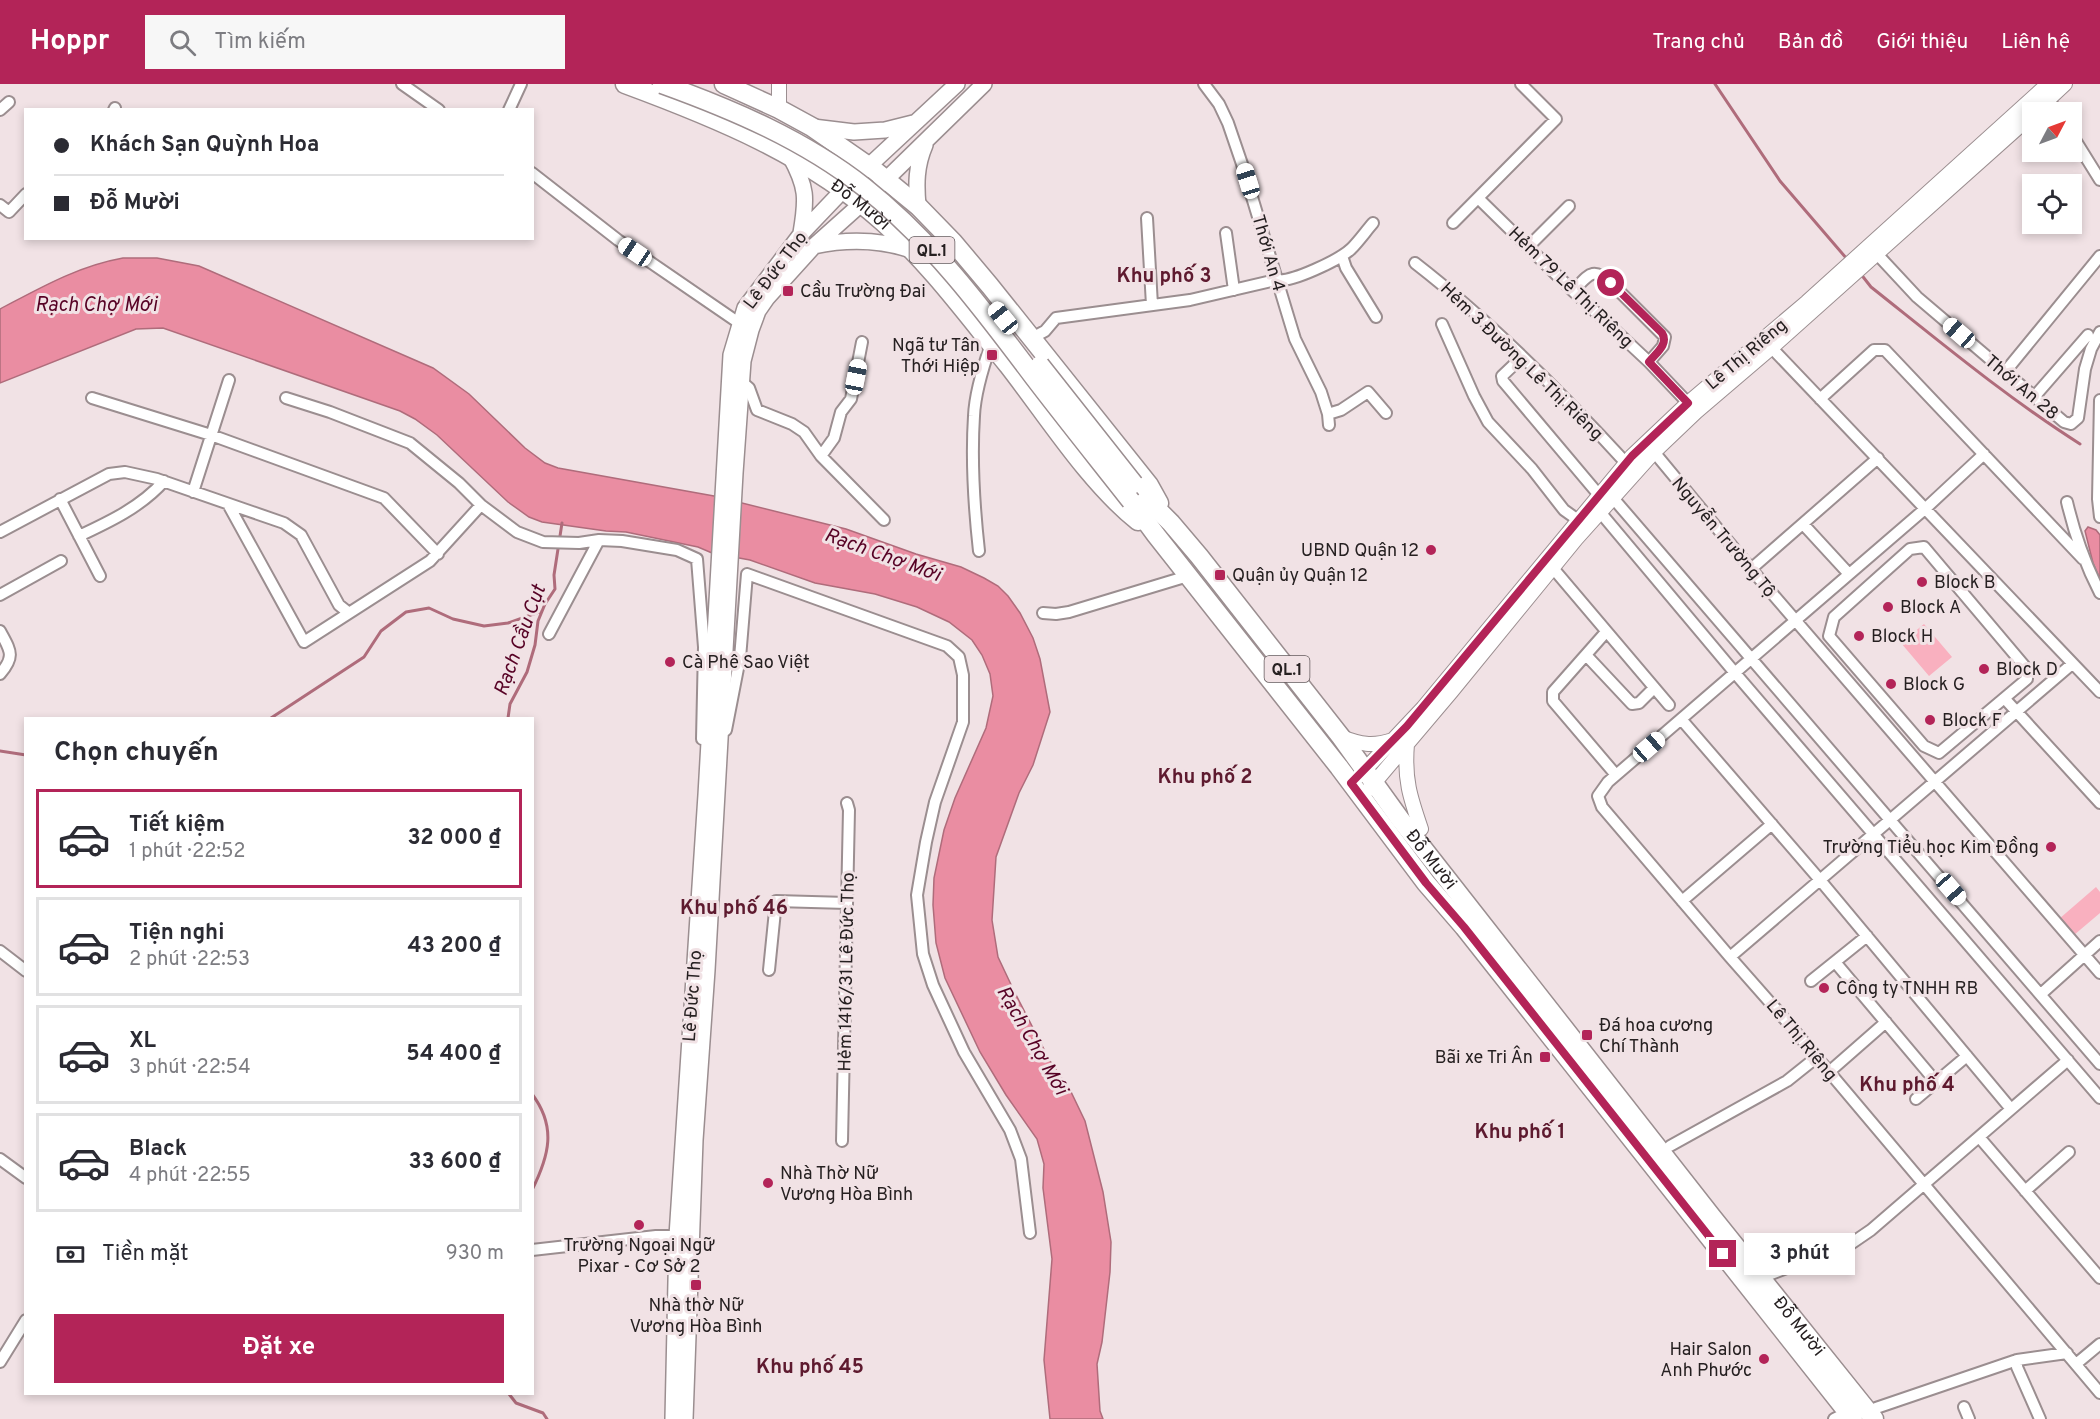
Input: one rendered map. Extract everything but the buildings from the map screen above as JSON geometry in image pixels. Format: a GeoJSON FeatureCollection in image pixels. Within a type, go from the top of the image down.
{"type":"FeatureCollection","features":[{"type":"Feature","properties":{"kind":"highway","name":"Đỗ Mười"},"geometry":{"type":"LineString","coordinates":[[625,84],[737,128],[790,156],[843,190],[885,224],[937,277],[1120,507],[1156,536]]}},
{"type":"Feature","properties":{"kind":"highway","name":"QL.1"},"geometry":{"type":"LineString","coordinates":[[663,84],[735,111],[779,133],[838,168],[891,210],[936,254],[1136,497]]}},
{"type":"Feature","properties":{"kind":"highway","name":"QL.1"},"geometry":{"type":"LineString","coordinates":[[694,84],[749,106],[811,138],[865,174],[898,202],[965,272],[1136,497]]}},
{"type":"Feature","properties":{"kind":"highway","name":"Đỗ Mười"},"geometry":{"type":"LineString","coordinates":[[724,84],[779,109],[812,127],[843,148],[914,203],[953,242],[1149,485],[1171,523],[1341,737],[1400,819],[1712,1217],[1878,1415]]}},
{"type":"Feature","properties":{"kind":"highway"},"geometry":{"type":"LineString","coordinates":[[823,176],[843,148]]}},
{"type":"Feature","properties":{"kind":"highway"},"geometry":{"type":"LineString","coordinates":[[885,224],[914,203]]}},
{"type":"Feature","properties":{"kind":"highway","name":"Đỗ Mười"},"geometry":{"type":"LineString","coordinates":[[1136,497],[1171,523]]}},
{"type":"Feature","properties":{"kind":"highway","name":"Đỗ Mười"},"geometry":{"type":"LineString","coordinates":[[1136,497],[1156,536],[1426,883],[1464,927],[1841,1419]]}},
{"type":"Feature","properties":{"kind":"highway","name":"QL.1"},"geometry":{"type":"LineString","coordinates":[[1400,819],[1421,829]]}},
{"type":"Feature","properties":{"kind":"highway","name":"Đỗ Mười"},"geometry":{"type":"LineString","coordinates":[[1421,829],[1771,1274],[1878,1415]]}},
{"type":"Feature","properties":{"kind":"main road","name":"Lê Đức Thọ"},"geometry":{"type":"LineString","coordinates":[[730,472],[744,361],[745,308],[801,234],[843,190],[916,123],[945,91],[957,84]]}},
{"type":"Feature","properties":{"kind":"main road","name":"Lê Đức Thọ"},"geometry":{"type":"LineString","coordinates":[[730,472],[731,355],[745,326],[814,246],[861,204],[984,84]]}},
{"type":"Feature","properties":{"kind":"main road"},"geometry":{"type":"LineString","coordinates":[[812,127],[854,132],[885,130],[916,123]]}},
{"type":"Feature","properties":{"kind":"main road"},"geometry":{"type":"LineString","coordinates":[[914,203],[919,159],[927,140]]}},
{"type":"Feature","properties":{"kind":"main road"},"geometry":{"type":"LineString","coordinates":[[790,156],[806,191],[801,234]]}},
{"type":"Feature","properties":{"kind":"main road"},"geometry":{"type":"LineString","coordinates":[[814,246],[870,240],[912,250]]}},
{"type":"Feature","properties":{"kind":"main road"},"geometry":{"type":"LineString","coordinates":[[725,575],[730,472]]}},
{"type":"Feature","properties":{"kind":"main road","name":"Lê Đức Thọ"},"geometry":{"type":"LineString","coordinates":[[699,995],[721,736],[725,575]]}},
{"type":"Feature","properties":{"kind":"main road","name":"Lê Đức Thọ"},"geometry":{"type":"LineString","coordinates":[[673,1419],[725,575]]}},
{"type":"Feature","properties":{"kind":"main road","name":"Lê Đức Thọ"},"geometry":{"type":"LineString","coordinates":[[683,1234],[685,1419]]}},
{"type":"Feature","properties":{"kind":"street"},"geometry":{"type":"LineString","coordinates":[[402,84],[436,108]]}},
{"type":"Feature","properties":{"kind":"street"},"geometry":{"type":"LineString","coordinates":[[510,108],[521,84]]}},
{"type":"Feature","properties":{"kind":"street"},"geometry":{"type":"LineString","coordinates":[[779,84],[779,109]]}},
{"type":"Feature","properties":{"kind":"street","name":"Thới An 4"},"geometry":{"type":"LineString","coordinates":[[1204,84],[1219,104],[1231,133],[1253,198],[1294,339],[1321,392],[1329,419],[1368,392],[1386,413]]}},
{"type":"Feature","properties":{"kind":"street","name":"Lê Thị Riêng"},"geometry":{"type":"LineString","coordinates":[[1869,256],[2049,84]]}},
{"type":"Feature","properties":{"kind":"street","name":"Lê Thị Riêng"},"geometry":{"type":"LineString","coordinates":[[2049,100],[2065,84]]}},
{"type":"Feature","properties":{"kind":"street"},"geometry":{"type":"LineString","coordinates":[[1453,223],[1556,119],[1520,85]]}},
{"type":"Feature","properties":{"kind":"street"},"geometry":{"type":"LineString","coordinates":[[0,110],[9,102]]}},
{"type":"Feature","properties":{"kind":"street","name":"Lê Thị Riêng"},"geometry":{"type":"LineString","coordinates":[[1370,776],[1393,740],[1423,708],[1578,520],[1654,453],[1767,344],[1843,276],[2022,124]]}},
{"type":"Feature","properties":{"kind":"street"},"geometry":{"type":"LineString","coordinates":[[2082,151],[2100,180]]}},
{"type":"Feature","properties":{"kind":"street"},"geometry":{"type":"LineString","coordinates":[[534,175],[618,240],[745,326]]}},
{"type":"Feature","properties":{"kind":"street"},"geometry":{"type":"LineString","coordinates":[[0,205],[9,212],[24,196]]}},
{"type":"Feature","properties":{"kind":"street","name":"Hẻm 79 Lê Thị Riêng"},"geometry":{"type":"LineString","coordinates":[[1478,198],[1649,362],[1688,403]]}},
{"type":"Feature","properties":{"kind":"street"},"geometry":{"type":"LineString","coordinates":[[1528,247],[1569,206]]}},
{"type":"Feature","properties":{"kind":"street"},"geometry":{"type":"LineString","coordinates":[[1147,218],[1152,305]]}},
{"type":"Feature","properties":{"kind":"street"},"geometry":{"type":"LineString","coordinates":[[1032,338],[1045,331],[1056,318],[1190,300],[1304,274],[1342,256],[1373,223]]}},
{"type":"Feature","properties":{"kind":"street"},"geometry":{"type":"LineString","coordinates":[[1226,233],[1234,290]]}},
{"type":"Feature","properties":{"kind":"street"},"geometry":{"type":"LineString","coordinates":[[1342,256],[1346,268],[1376,317]]}},
{"type":"Feature","properties":{"kind":"street","name":"Thới An 28"},"geometry":{"type":"LineString","coordinates":[[1869,256],[2058,418],[2071,424],[2076,422],[2085,369],[2091,349],[2100,332]]}},
{"type":"Feature","properties":{"kind":"street"},"geometry":{"type":"LineString","coordinates":[[2005,372],[2100,256]]}},
{"type":"Feature","properties":{"kind":"street","name":"Hẻm 3 Đường Lê Thị Riêng"},"geometry":{"type":"LineString","coordinates":[[1415,262],[1491,326],[1582,415],[1626,464]]}},
{"type":"Feature","properties":{"kind":"street"},"geometry":{"type":"LineString","coordinates":[[1573,291],[1590,274],[1602,274],[1665,338],[1663,346],[1649,362]]}},
{"type":"Feature","properties":{"kind":"street"},"geometry":{"type":"LineString","coordinates":[[1442,324],[1469,386],[1488,422],[1526,462],[1564,510],[1578,520]]}},
{"type":"Feature","properties":{"kind":"street"},"geometry":{"type":"LineString","coordinates":[[2035,396],[2088,335]]}},
{"type":"Feature","properties":{"kind":"street"},"geometry":{"type":"LineString","coordinates":[[821,456],[834,438],[843,407],[851,399],[862,342]]}},
{"type":"Feature","properties":{"kind":"street"},"geometry":{"type":"LineString","coordinates":[[979,551],[972,486],[974,414],[981,377],[991,344]]}},
{"type":"Feature","properties":{"kind":"street"},"geometry":{"type":"LineString","coordinates":[[1767,344],[2100,692]]}},
{"type":"Feature","properties":{"kind":"street","name":"Lê Thị Riêng"},"geometry":{"type":"LineString","coordinates":[[1352,785],[1370,776],[1407,744],[1600,512],[1606,497],[1626,464],[1688,403],[1767,344]]}},
{"type":"Feature","properties":{"kind":"street"},"geometry":{"type":"LineString","coordinates":[[1820,399],[1874,350],[1885,350],[2083,559]]}},
{"type":"Feature","properties":{"kind":"street"},"geometry":{"type":"LineString","coordinates":[[1522,357],[1502,376],[1503,381],[1753,658],[2100,1064]]}},
{"type":"Feature","properties":{"kind":"street"},"geometry":{"type":"LineString","coordinates":[[193,492],[229,380]]}},
{"type":"Feature","properties":{"kind":"street"},"geometry":{"type":"LineString","coordinates":[[741,382],[749,388],[757,410],[792,424],[804,432],[821,456],[884,520]]}},
{"type":"Feature","properties":{"kind":"street"},"geometry":{"type":"LineString","coordinates":[[286,398],[330,412],[410,443],[459,483],[481,505],[517,531],[543,542],[622,541],[677,550],[698,559],[704,648],[702,739]]}},
{"type":"Feature","properties":{"kind":"street"},"geometry":{"type":"LineString","coordinates":[[92,399],[211,435],[384,498],[438,554]]}},
{"type":"Feature","properties":{"kind":"street"},"geometry":{"type":"LineString","coordinates":[[2100,400],[2098,500],[2100,516]]}},
{"type":"Feature","properties":{"kind":"street","name":"Nguyễn Trường Tộ"},"geometry":{"type":"LineString","coordinates":[[1654,453],[1751,569],[2100,973]]}},
{"type":"Feature","properties":{"kind":"street"},"geometry":{"type":"LineString","coordinates":[[1606,632],[1553,692],[1553,701],[1616,775],[1926,508],[1984,454]]}},
{"type":"Feature","properties":{"kind":"street"},"geometry":{"type":"LineString","coordinates":[[1751,569],[1878,458]]}},
{"type":"Feature","properties":{"kind":"street"},"geometry":{"type":"LineString","coordinates":[[0,531],[109,474],[125,472],[164,481],[284,523],[301,536],[339,605],[349,613]]}},
{"type":"Feature","properties":{"kind":"street"},"geometry":{"type":"LineString","coordinates":[[79,537],[148,498],[164,481]]}},
{"type":"Feature","properties":{"kind":"street"},"geometry":{"type":"LineString","coordinates":[[60,499],[100,576]]}},
{"type":"Feature","properties":{"kind":"street"},"geometry":{"type":"LineString","coordinates":[[2067,502],[2083,559],[2100,592]]}},
{"type":"Feature","properties":{"kind":"street"},"geometry":{"type":"LineString","coordinates":[[228,504],[304,642],[430,561],[481,505]]}},
{"type":"Feature","properties":{"kind":"street"},"geometry":{"type":"LineString","coordinates":[[1600,512],[1735,673],[2100,1098]]}},
{"type":"Feature","properties":{"kind":"street"},"geometry":{"type":"LineString","coordinates":[[1803,524],[1849,574]]}},
{"type":"Feature","properties":{"kind":"street"},"geometry":{"type":"LineString","coordinates":[[549,634],[599,540]]}},
{"type":"Feature","properties":{"kind":"street"},"geometry":{"type":"LineString","coordinates":[[1923,547],[2027,669],[2027,679],[2005,699],[1939,753],[1924,746],[1829,636],[1834,617],[1910,549],[1923,547]]}},
{"type":"Feature","properties":{"kind":"street"},"geometry":{"type":"LineString","coordinates":[[0,595],[61,561]]}},
{"type":"Feature","properties":{"kind":"street"},"geometry":{"type":"LineString","coordinates":[[1552,567],[1669,705]]}},
{"type":"Feature","properties":{"kind":"street","name":"Lê Đức Thọ"},"geometry":{"type":"LineString","coordinates":[[721,736],[727,730],[740,658],[747,574],[947,646],[959,657],[963,675],[963,722],[935,802],[917,895],[923,954],[933,985],[964,1052],[1010,1130],[1021,1159],[1030,1233]]}},
{"type":"Feature","properties":{"kind":"street"},"geometry":{"type":"LineString","coordinates":[[1043,613],[1069,612],[1188,576]]}},
{"type":"Feature","properties":{"kind":"street"},"geometry":{"type":"LineString","coordinates":[[0,631],[11,658],[0,674]]}},
{"type":"Feature","properties":{"kind":"street"},"geometry":{"type":"LineString","coordinates":[[1586,656],[1632,704],[1639,703],[1654,687]]}},
{"type":"Feature","properties":{"kind":"street"},"geometry":{"type":"LineString","coordinates":[[1730,957],[2072,664]]}},
{"type":"Feature","properties":{"kind":"street"},"geometry":{"type":"LineString","coordinates":[[2005,699],[2100,803]]}},
{"type":"Feature","properties":{"kind":"street"},"geometry":{"type":"LineString","coordinates":[[1681,719],[1820,880],[2011,1109]]}},
{"type":"Feature","properties":{"kind":"street"},"geometry":{"type":"LineString","coordinates":[[1341,737],[1373,745],[1393,740]]}},
{"type":"Feature","properties":{"kind":"street"},"geometry":{"type":"LineString","coordinates":[[1407,744],[1405,766],[1407,788],[1421,829]]}},
{"type":"Feature","properties":{"kind":"street","name":"Lê Thị Riêng"},"geometry":{"type":"LineString","coordinates":[[1616,775],[1603,787],[1598,796],[1602,807],[1817,1057],[2100,1393]]}},
{"type":"Feature","properties":{"kind":"street","name":"Hẻm 1416/31 Lê Đức Thọ"},"geometry":{"type":"LineString","coordinates":[[842,1141],[849,810],[847,803]]}},
{"type":"Feature","properties":{"kind":"street"},"geometry":{"type":"LineString","coordinates":[[1682,901],[1772,824]]}},
{"type":"Feature","properties":{"kind":"street"},"geometry":{"type":"LineString","coordinates":[[769,970],[776,901],[847,903]]}},
{"type":"Feature","properties":{"kind":"street"},"geometry":{"type":"LineString","coordinates":[[1811,981],[1867,936]]}},
{"type":"Feature","properties":{"kind":"street"},"geometry":{"type":"LineString","coordinates":[[2041,994],[2100,941]]}},
{"type":"Feature","properties":{"kind":"street"},"geometry":{"type":"LineString","coordinates":[[0,951],[24,969]]}},
{"type":"Feature","properties":{"kind":"street"},"geometry":{"type":"LineString","coordinates":[[1835,962],[1936,1082]]}},
{"type":"Feature","properties":{"kind":"street"},"geometry":{"type":"LineString","coordinates":[[1829,1072],[1886,1022]]}},
{"type":"Feature","properties":{"kind":"street"},"geometry":{"type":"LineString","coordinates":[[1917,1099],[1966,1056]]}},
{"type":"Feature","properties":{"kind":"street"},"geometry":{"type":"LineString","coordinates":[[1670,1146],[1787,1081],[1817,1057]]}},
{"type":"Feature","properties":{"kind":"street"},"geometry":{"type":"LineString","coordinates":[[1771,1274],[1852,1243],[1871,1230],[2068,1060]]}},
{"type":"Feature","properties":{"kind":"street"},"geometry":{"type":"LineString","coordinates":[[1979,1137],[2100,1278]]}},
{"type":"Feature","properties":{"kind":"street"},"geometry":{"type":"LineString","coordinates":[[2025,1191],[2069,1152]]}},
{"type":"Feature","properties":{"kind":"street"},"geometry":{"type":"LineString","coordinates":[[0,1159],[24,1177]]}},
{"type":"Feature","properties":{"kind":"street"},"geometry":{"type":"LineString","coordinates":[[534,1250],[683,1234]]}},
{"type":"Feature","properties":{"kind":"street"},"geometry":{"type":"LineString","coordinates":[[0,1362],[24,1323]]}},
{"type":"Feature","properties":{"kind":"street"},"geometry":{"type":"LineString","coordinates":[[2076,1364],[2100,1344]]}},
{"type":"Feature","properties":{"kind":"street"},"geometry":{"type":"LineString","coordinates":[[1878,1415],[2017,1360],[2067,1353]]}},
{"type":"Feature","properties":{"kind":"street"},"geometry":{"type":"LineString","coordinates":[[2017,1360],[2017,1367],[2040,1419]]}},
{"type":"Feature","properties":{"kind":"street"},"geometry":{"type":"LineString","coordinates":[[1964,1407],[1969,1419]]}},
{"type":"Feature","properties":{"kind":"shaded area"},"geometry":{"type":"Polygon","coordinates":[[[1924,624],[1952,657],[1929,676],[1901,643],[1924,624]]]}},
{"type":"Feature","properties":{"kind":"shaded area"},"geometry":{"type":"Polygon","coordinates":[[[2096,887],[2100,892],[2100,913],[2074,935],[2059,919],[2096,887]]]}},
{"type":"Feature","properties":{"kind":"water","name":"Rạch Chợ Mới"},"geometry":{"type":"Polygon","coordinates":[[[123,258],[157,258],[199,266],[433,368],[469,394],[525,448],[545,463],[558,468],[714,496],[846,529],[961,567],[998,586],[1008,596],[1033,638],[1040,659],[1050,712],[1033,765],[1019,793],[996,857],[992,920],[998,957],[1050,1061],[1071,1092],[1085,1121],[1103,1192],[1111,1242],[1102,1342],[1097,1364],[1100,1411],[1103,1419],[1050,1419],[1044,1360],[1052,1259],[1043,1188],[1044,1164],[1037,1139],[1006,1095],[980,1052],[945,978],[936,943],[933,905],[934,878],[944,830],[955,798],[986,728],[993,696],[990,674],[982,655],[972,640],[949,622],[917,607],[875,594],[815,583],[750,560],[712,553],[698,547],[626,532],[542,522],[529,517],[508,502],[437,435],[400,411],[163,328],[136,329],[0,383],[0,309],[75,272],[123,258]]]}},
{"type":"Feature","properties":{"kind":"water"},"geometry":{"type":"Polygon","coordinates":[[[2088,527],[2096,530],[2100,535],[2100,579],[2093,563],[2085,531],[2088,527]]]}},
{"type":"Feature","properties":{"kind":"waterway"},"geometry":{"type":"LineString","coordinates":[[1715,84],[1780,181],[1847,259]]}},
{"type":"Feature","properties":{"kind":"waterway"},"geometry":{"type":"LineString","coordinates":[[1860,273],[1871,287],[1973,368],[2080,444]]}},
{"type":"Feature","properties":{"kind":"waterway","name":"Rạch Cầu Cụt"},"geometry":{"type":"LineString","coordinates":[[508,717],[510,704],[527,672],[535,645],[538,621],[555,589],[554,575],[562,523]]}},
{"type":"Feature","properties":{"kind":"waterway"},"geometry":{"type":"LineString","coordinates":[[273,717],[364,657],[381,631],[406,612],[429,608],[453,619],[484,626],[508,623],[542,611]]}},
{"type":"Feature","properties":{"kind":"waterway"},"geometry":{"type":"LineString","coordinates":[[0,751],[24,755]]}},
{"type":"Feature","properties":{"kind":"waterway","name":"Rạch Cầu Cụt"},"geometry":{"type":"LineString","coordinates":[[534,1097],[545,1118],[548,1142],[543,1165],[534,1185]]}},
{"type":"Feature","properties":{"kind":"waterway","name":"Rạch Cầu Cụt"},"geometry":{"type":"LineString","coordinates":[[510,1395],[516,1403],[543,1413],[547,1419]]}},
{"type":"Feature","properties":{"kind":"place","name":"Cầu Trường Đai"},"geometry":{"type":"Point","coordinates":[788,291]}},
{"type":"Feature","properties":{"kind":"place","name":"Ngã tư Tân Thới Hiệp"},"geometry":{"type":"Point","coordinates":[992,355]}},
{"type":"Feature","properties":{"kind":"place","name":"UBND Quận 12"},"geometry":{"type":"Point","coordinates":[1431,550]}},
{"type":"Feature","properties":{"kind":"place","name":"Quận ủy Quận 12"},"geometry":{"type":"Point","coordinates":[1220,575]}},
{"type":"Feature","properties":{"kind":"place","name":"Block B"},"geometry":{"type":"Point","coordinates":[1922,582]}},
{"type":"Feature","properties":{"kind":"place","name":"Block A"},"geometry":{"type":"Point","coordinates":[1888,607]}},
{"type":"Feature","properties":{"kind":"place","name":"Block H"},"geometry":{"type":"Point","coordinates":[1859,636]}},
{"type":"Feature","properties":{"kind":"place","name":"Cà Phê Sao Việt"},"geometry":{"type":"Point","coordinates":[670,662]}},
{"type":"Feature","properties":{"kind":"place","name":"Block D"},"geometry":{"type":"Point","coordinates":[1984,669]}},
{"type":"Feature","properties":{"kind":"place","name":"Block G"},"geometry":{"type":"Point","coordinates":[1891,684]}},
{"type":"Feature","properties":{"kind":"place","name":"Block F"},"geometry":{"type":"Point","coordinates":[1930,720]}},
{"type":"Feature","properties":{"kind":"place","name":"Trường Tiểu học Kim Đồng"},"geometry":{"type":"Point","coordinates":[2051,847]}},
{"type":"Feature","properties":{"kind":"place","name":"Công ty TNHH RB"},"geometry":{"type":"Point","coordinates":[1824,988]}},
{"type":"Feature","properties":{"kind":"place","name":"Đá hoa cương Chí Thành"},"geometry":{"type":"Point","coordinates":[1587,1035]}},
{"type":"Feature","properties":{"kind":"place","name":"Bãi xe Tri Ân"},"geometry":{"type":"Point","coordinates":[1545,1057]}},
{"type":"Feature","properties":{"kind":"place","name":"Nhà Thờ Nữ Vương Hòa Bình"},"geometry":{"type":"Point","coordinates":[768,1183]}},
{"type":"Feature","properties":{"kind":"place","name":"Trường Ngoại Ngữ Pixar - Cơ Sở 2"},"geometry":{"type":"Point","coordinates":[639,1225]}},
{"type":"Feature","properties":{"kind":"place","name":"Nhà thờ Nữ Vương Hòa Bình"},"geometry":{"type":"Point","coordinates":[696,1285]}},
{"type":"Feature","properties":{"kind":"place","name":"Hair Salon Anh Phước"},"geometry":{"type":"Point","coordinates":[1764,1359]}},
{"type":"Feature","properties":{"kind":"district","name":"Khu phố 3"},"geometry":{"type":"Point","coordinates":[1164,275]}},
{"type":"Feature","properties":{"kind":"district","name":"Khu phố 2"},"geometry":{"type":"Point","coordinates":[1205,776]}},
{"type":"Feature","properties":{"kind":"district","name":"Khu phố 46"},"geometry":{"type":"Point","coordinates":[734,907]}},
{"type":"Feature","properties":{"kind":"district","name":"Khu phố 4"},"geometry":{"type":"Point","coordinates":[1907,1084]}},
{"type":"Feature","properties":{"kind":"district","name":"Khu phố 1"},"geometry":{"type":"Point","coordinates":[1520,1131]}},
{"type":"Feature","properties":{"kind":"district","name":"Khu phố 45"},"geometry":{"type":"Point","coordinates":[810,1366]}},
{"type":"Feature","properties":{"kind":"route"},"geometry":{"type":"LineString","coordinates":[[1611,283],[1662,333],[1665,342],[1649,362],[1688,403],[1632,456],[1437,692],[1351,783],[1426,883],[1464,927],[1723,1254]]}}]}
